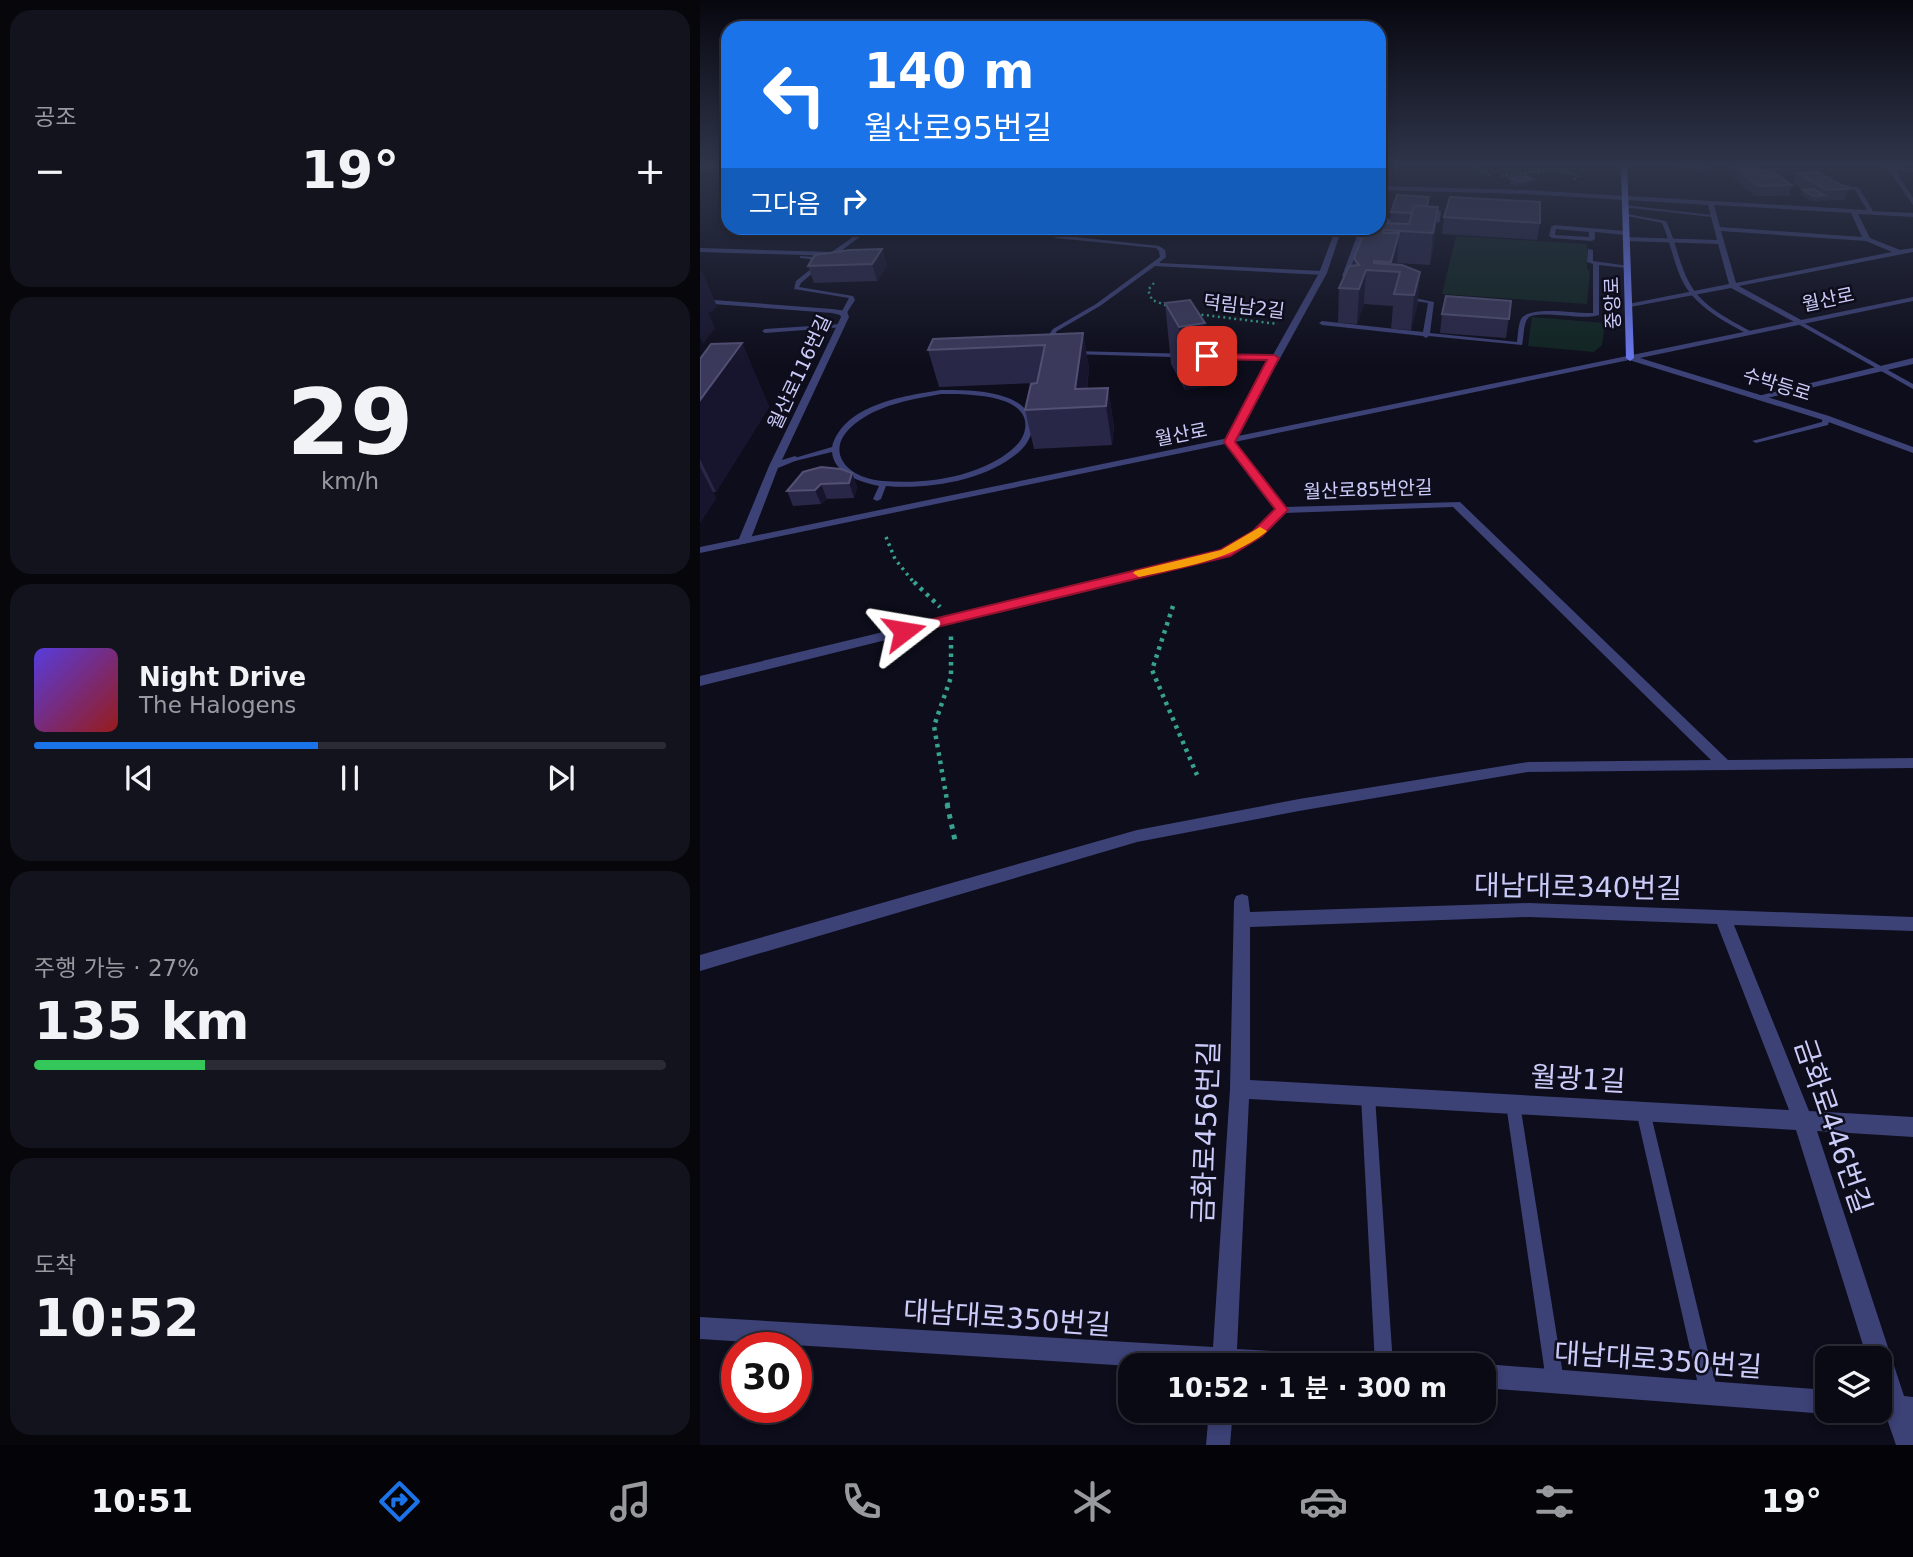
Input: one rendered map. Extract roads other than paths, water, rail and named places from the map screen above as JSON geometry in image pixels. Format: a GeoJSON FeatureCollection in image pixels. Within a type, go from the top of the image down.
{"type":"FeatureCollection","features":[{"type":"Feature","properties":{"kind":"main road","name":"중앙로"},"geometry":{"type":"LineString","coordinates":[[1625,230],[1630,358]]}},
{"type":"Feature","properties":{"kind":"street"},"geometry":{"type":"LineString","coordinates":[[1717,230],[1732,286],[1800,323]]}},
{"type":"Feature","properties":{"kind":"street"},"geometry":{"type":"LineString","coordinates":[[1738,230],[1867,239],[1899,253]]}},
{"type":"Feature","properties":{"kind":"street"},"geometry":{"type":"LineString","coordinates":[[1863,230],[1867,239]]}},
{"type":"Feature","properties":{"kind":"street"},"geometry":{"type":"LineString","coordinates":[[700,250],[834,254],[860,235]]}},
{"type":"Feature","properties":{"kind":"street"},"geometry":{"type":"LineString","coordinates":[[700,681],[1225,553],[1258,533],[1282,510],[1229,442],[1323,273],[1336,235]]}},
{"type":"Feature","properties":{"kind":"street"},"geometry":{"type":"LineString","coordinates":[[1625,236],[1720,242]]}},
{"type":"Feature","properties":{"kind":"street"},"geometry":{"type":"LineString","coordinates":[[1628,306],[1913,250]]}},
{"type":"Feature","properties":{"kind":"street","name":"월산로"},"geometry":{"type":"LineString","coordinates":[[700,550],[1913,299]]}},
{"type":"Feature","properties":{"kind":"street","name":"월산로116번길"},"geometry":{"type":"LineString","coordinates":[[700,301],[844,313],[842,327],[774,466],[744,541]]}},
{"type":"Feature","properties":{"kind":"street","name":"수박등로"},"geometry":{"type":"LineString","coordinates":[[1630,358],[1826,418],[1913,450]]}},
{"type":"Feature","properties":{"kind":"street"},"geometry":{"type":"LineString","coordinates":[[1759,397],[1913,361]]}},
{"type":"Feature","properties":{"kind":"street"},"geometry":{"type":"LineString","coordinates":[[774,466],[795,459]]}},
{"type":"Feature","properties":{"kind":"street","name":"월산로85번안길"},"geometry":{"type":"LineString","coordinates":[[1282,510],[1456,504],[1725,765]]}},
{"type":"Feature","properties":{"kind":"street"},"geometry":{"type":"LineString","coordinates":[[700,963],[1137,836],[1470,775],[1528,767],[1913,763]]}},
{"type":"Feature","properties":{"kind":"street","name":"대남대로340번길"},"geometry":{"type":"LineString","coordinates":[[1241,910],[1529,910],[1913,924]]}},
{"type":"Feature","properties":{"kind":"street","name":"금화로456번길"},"geometry":{"type":"LineString","coordinates":[[1225,1353],[1240,1089],[1241,910]]}},
{"type":"Feature","properties":{"kind":"street","name":"금화로446번길"},"geometry":{"type":"LineString","coordinates":[[1723,917],[1804,1123],[1875,1346]]}},
{"type":"Feature","properties":{"kind":"street","name":"월광1길"},"geometry":{"type":"LineString","coordinates":[[1240,1089],[1643,1111],[1804,1123],[1913,1127]]}},
{"type":"Feature","properties":{"kind":"street","name":"대남대로350번길"},"geometry":{"type":"LineString","coordinates":[[700,1328],[1118,1356]]}},
{"type":"Feature","properties":{"kind":"street","name":"대남대로350번길"},"geometry":{"type":"LineString","coordinates":[[1496,1377],[1815,1401]]}},
{"type":"Feature","properties":{"kind":"street","name":"금화로446번길"},"geometry":{"type":"LineString","coordinates":[[1896,1407],[1908,1445]]}},
{"type":"Feature","properties":{"kind":"street"},"geometry":{"type":"LineString","coordinates":[[1219,1445],[1220,1423]]}},
{"type":"Feature","properties":{"kind":"lane"},"geometry":{"type":"LineString","coordinates":[[1553,230],[1552,236],[1591,239],[1592,230]]}},
{"type":"Feature","properties":{"kind":"lane"},"geometry":{"type":"LineString","coordinates":[[1594,230],[1625,236]]}},
{"type":"Feature","properties":{"kind":"lane"},"geometry":{"type":"LineString","coordinates":[[1668,230],[1683,278],[1694,294],[1729,322],[1750,333]]}},
{"type":"Feature","properties":{"kind":"lane"},"geometry":{"type":"LineString","coordinates":[[1343,283],[1360,235]]}},
{"type":"Feature","properties":{"kind":"lane"},"geometry":{"type":"LineString","coordinates":[[1057,237],[1157,247],[1162,250],[1163,257],[1098,305],[1055,330],[1048,340],[1062,351],[1274,358]]}},
{"type":"Feature","properties":{"kind":"lane"},"geometry":{"type":"LineString","coordinates":[[1590,250],[1590,262],[1626,266]]}},
{"type":"Feature","properties":{"kind":"lane"},"geometry":{"type":"LineString","coordinates":[[834,254],[798,282],[796,288],[850,297],[852,300],[844,313]]}},
{"type":"Feature","properties":{"kind":"lane"},"geometry":{"type":"LineString","coordinates":[[802,257],[813,258],[813,262],[820,264]]}},
{"type":"Feature","properties":{"kind":"lane"},"geometry":{"type":"LineString","coordinates":[[1322,323],[1520,344],[1524,320],[1529,314],[1543,312],[1566,316],[1596,315],[1596,263]]}},
{"type":"Feature","properties":{"kind":"lane"},"geometry":{"type":"LineString","coordinates":[[1154,264],[1323,273]]}},
{"type":"Feature","properties":{"kind":"lane"},"geometry":{"type":"LineString","coordinates":[[1397,298],[1431,302],[1426,336]]}},
{"type":"Feature","properties":{"kind":"lane"},"geometry":{"type":"LineString","coordinates":[[1800,323],[1913,387]]}},
{"type":"Feature","properties":{"kind":"lane"},"geometry":{"type":"LineString","coordinates":[[765,331],[842,327]]}},
{"type":"Feature","properties":{"kind":"lane"},"geometry":{"type":"LineString","coordinates":[[951,392],[997,396],[1017,404],[1028,417],[1029,432],[1025,439],[1020,447],[1002,461],[975,474],[943,482],[909,485],[884,483],[854,475],[839,464],[834,449],[841,433],[857,418],[882,406],[911,397],[951,392]]}},
{"type":"Feature","properties":{"kind":"lane"},"geometry":{"type":"LineString","coordinates":[[1756,441],[1825,423],[1826,418]]}},
{"type":"Feature","properties":{"kind":"lane"},"geometry":{"type":"LineString","coordinates":[[795,459],[834,449]]}},
{"type":"Feature","properties":{"kind":"lane"},"geometry":{"type":"LineString","coordinates":[[877,499],[884,483]]}},
{"type":"Feature","properties":{"kind":"lane"},"geometry":{"type":"LineString","coordinates":[[1368,1096],[1383,1353]]}},
{"type":"Feature","properties":{"kind":"lane"},"geometry":{"type":"LineString","coordinates":[[1513,1104],[1555,1382]]}},
{"type":"Feature","properties":{"kind":"lane"},"geometry":{"type":"LineString","coordinates":[[1643,1111],[1709,1393]]}}]}
